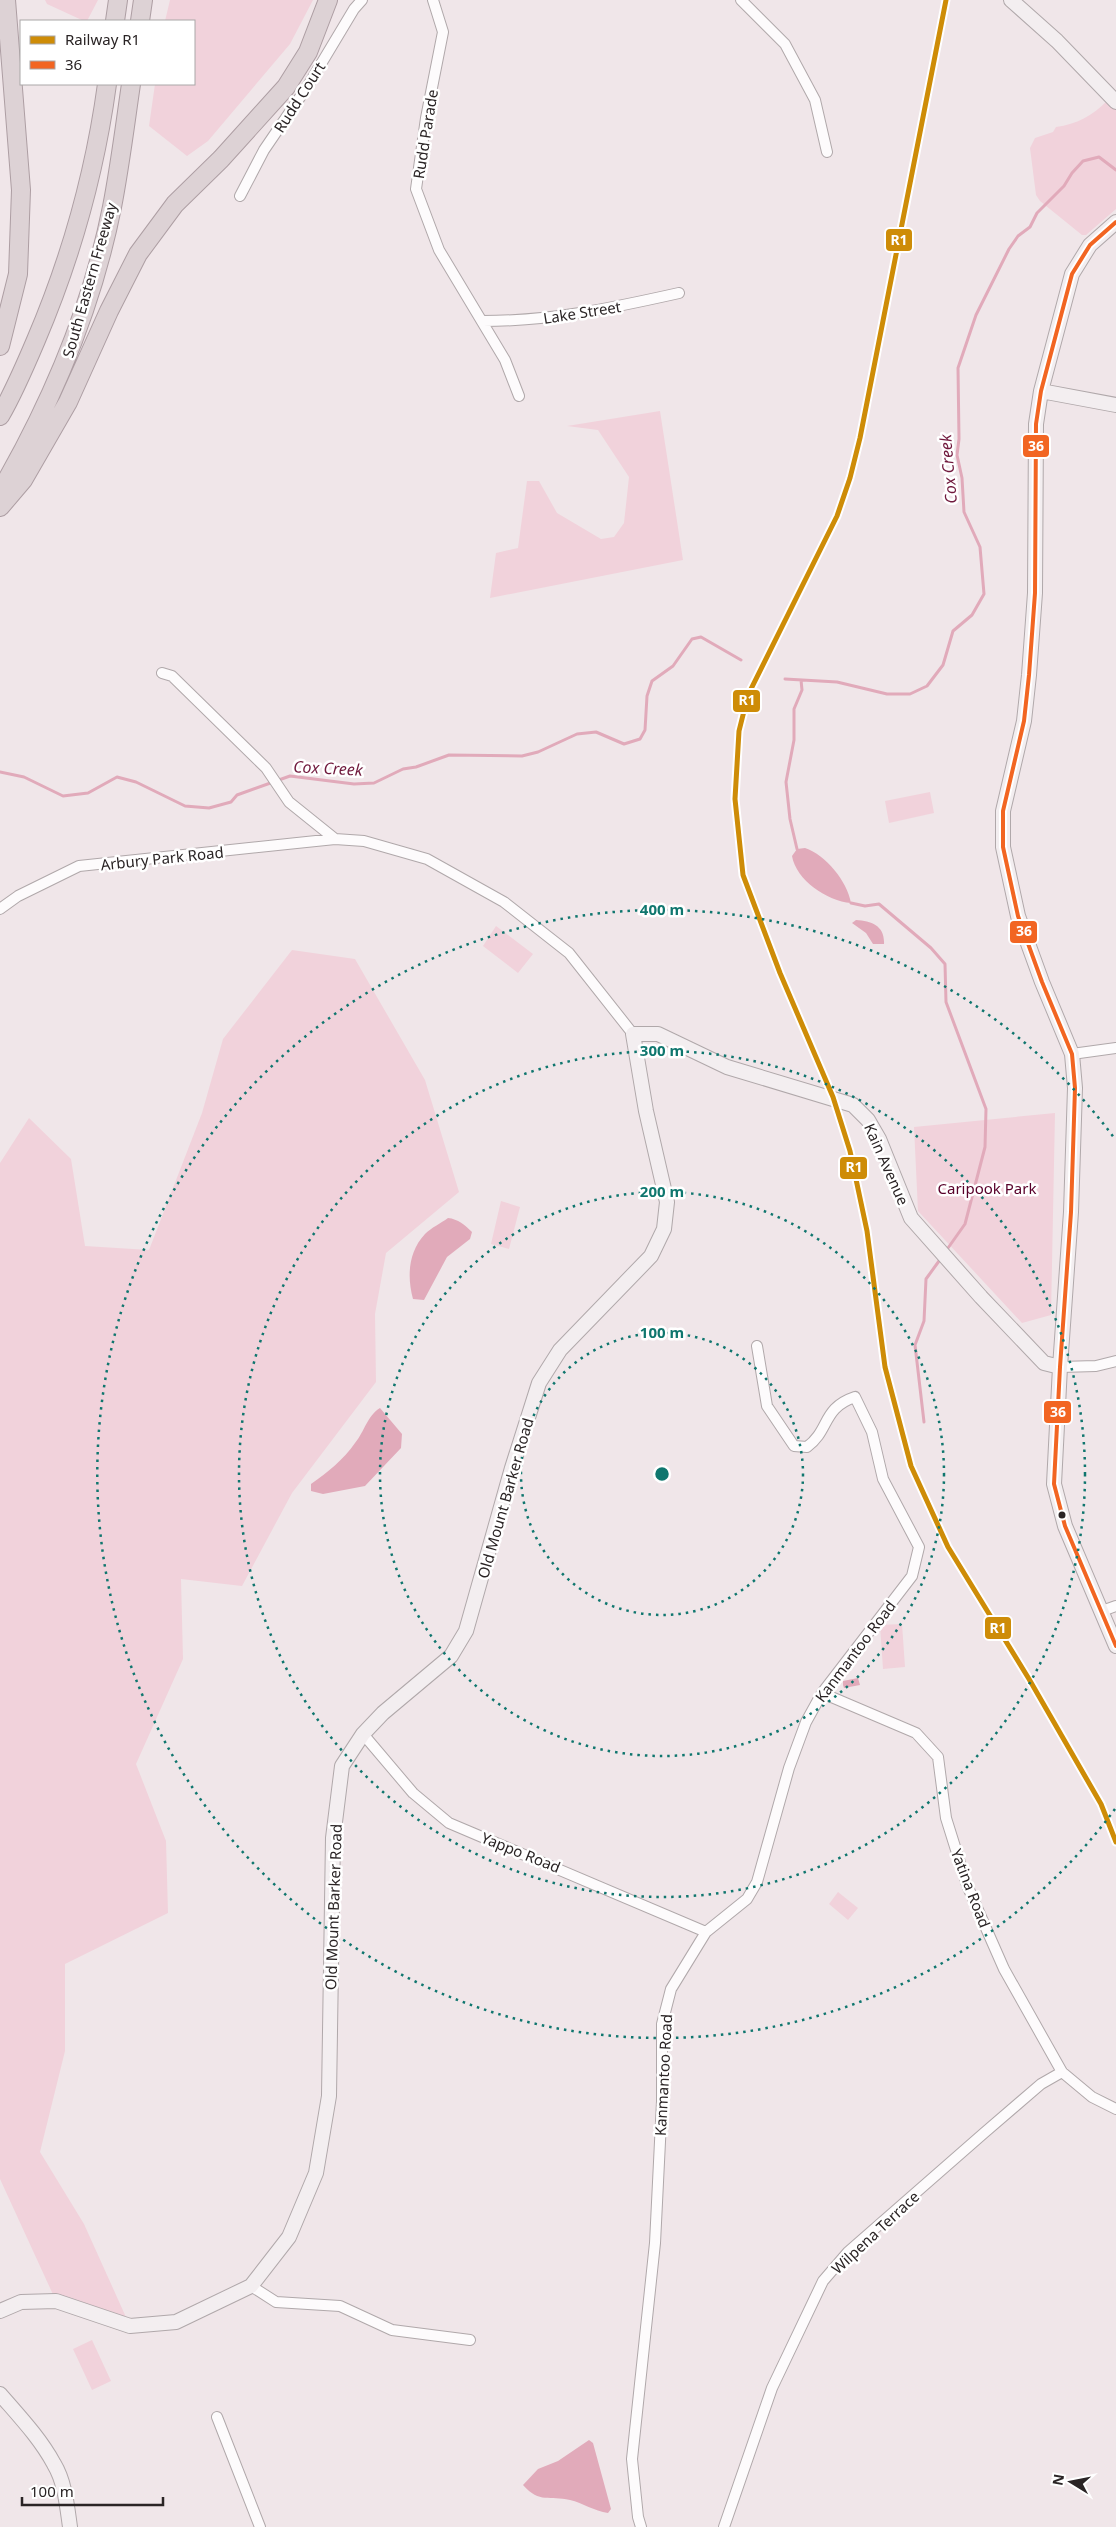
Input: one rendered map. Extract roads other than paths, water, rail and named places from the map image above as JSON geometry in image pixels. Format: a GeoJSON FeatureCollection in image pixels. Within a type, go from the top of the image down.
{"type":"FeatureCollection","features":[{"type":"Feature","properties":{"kind":"highway"},"geometry":{"type":"LineString","coordinates":[[0,346],[18,274],[21,190],[6,0]]}},
{"type":"Feature","properties":{"kind":"highway"},"geometry":{"type":"LineString","coordinates":[[115,20],[118,0]]}},
{"type":"Feature","properties":{"kind":"highway"},"geometry":{"type":"LineString","coordinates":[[140,20],[143,0]]}},
{"type":"Feature","properties":{"kind":"highway"},"geometry":{"type":"LineString","coordinates":[[0,507],[23,480],[68,402],[138,254],[175,204],[221,159],[286,87],[308,52],[328,0]]}},
{"type":"Feature","properties":{"kind":"highway","name":"South Eastern Freeway"},"geometry":{"type":"LineString","coordinates":[[0,416],[21,374],[56,294],[75,232],[97,145],[107,85]]}},
{"type":"Feature","properties":{"kind":"highway","name":"South Eastern Freeway"},"geometry":{"type":"LineString","coordinates":[[0,492],[29,442],[50,397],[66,360],[86,302],[112,209],[131,85]]}},
{"type":"Feature","properties":{"kind":"main road"},"geometry":{"type":"LineString","coordinates":[[1011,0],[1057,41],[1116,102]]}},
{"type":"Feature","properties":{"kind":"main road"},"geometry":{"type":"LineString","coordinates":[[1116,222],[1090,245],[1072,274],[1041,391],[1036,424],[1035,593],[1030,675],[1024,721],[1003,811],[1003,847],[1018,916],[1042,982],[1072,1054],[1075,1088],[1071,1212],[1054,1484],[1065,1526],[1116,1646]]}},
{"type":"Feature","properties":{"kind":"main road"},"geometry":{"type":"LineString","coordinates":[[1041,391],[1116,405]]}},
{"type":"Feature","properties":{"kind":"main road","name":"Kain Avenue"},"geometry":{"type":"LineString","coordinates":[[633,1034],[658,1034],[727,1067],[853,1105],[868,1120],[879,1139],[911,1218],[981,1297],[1044,1363],[1060,1367]]}},
{"type":"Feature","properties":{"kind":"main road","name":"Old Mount Barker Road"},"geometry":{"type":"LineString","coordinates":[[0,2311],[21,2302],[56,2301],[130,2326],[176,2322],[251,2286],[288,2237],[316,2173],[328,2096],[333,1838],[342,1766],[362,1734],[383,1713],[451,1656],[456,1648],[466,1631],[512,1468],[539,1383],[560,1350],[651,1256],[664,1229],[667,1202],[646,1111],[633,1034]]}},
{"type":"Feature","properties":{"kind":"main road"},"geometry":{"type":"LineString","coordinates":[[0,2394],[36,2437],[55,2465],[67,2500],[70,2527]]}},
{"type":"Feature","properties":{"kind":"street","name":"Rudd Court"},"geometry":{"type":"LineString","coordinates":[[240,196],[264,150],[309,84],[354,9],[362,0]]}},
{"type":"Feature","properties":{"kind":"street","name":"Rudd Parade"},"geometry":{"type":"LineString","coordinates":[[433,0],[443,32],[426,118],[416,189],[439,250],[506,360],[519,396]]}},
{"type":"Feature","properties":{"kind":"street"},"geometry":{"type":"LineString","coordinates":[[741,0],[785,44],[815,100],[827,152]]}},
{"type":"Feature","properties":{"kind":"street","name":"Lake Street"},"geometry":{"type":"LineString","coordinates":[[483,321],[526,321],[597,312],[679,293]]}},
{"type":"Feature","properties":{"kind":"street"},"geometry":{"type":"LineString","coordinates":[[162,673],[172,676],[266,768],[283,795],[335,839]]}},
{"type":"Feature","properties":{"kind":"street","name":"Arbury Park Road"},"geometry":{"type":"LineString","coordinates":[[0,909],[18,896],[79,866],[335,839]]}},
{"type":"Feature","properties":{"kind":"street","name":"Old Mount Barker Road"},"geometry":{"type":"LineString","coordinates":[[335,839],[364,841],[428,859],[504,902],[569,953],[633,1034]]}},
{"type":"Feature","properties":{"kind":"street"},"geometry":{"type":"LineString","coordinates":[[1072,1054],[1116,1048]]}},
{"type":"Feature","properties":{"kind":"street","name":"Kanmantoo Road"},"geometry":{"type":"LineString","coordinates":[[641,2527],[632,2459],[655,2243],[662,2100],[662,2024],[671,1989],[706,1932],[747,1899],[757,1882],[789,1768],[806,1722],[822,1693],[912,1576],[919,1547],[883,1479],[872,1432],[855,1397],[842,1401],[829,1413],[818,1439],[807,1448],[794,1446],[767,1406],[757,1346]]}},
{"type":"Feature","properties":{"kind":"street"},"geometry":{"type":"LineString","coordinates":[[1060,1367],[1096,1366],[1116,1361]]}},
{"type":"Feature","properties":{"kind":"street"},"geometry":{"type":"LineString","coordinates":[[1102,1610],[1116,1606]]}},
{"type":"Feature","properties":{"kind":"street","name":"Yatina Road"},"geometry":{"type":"LineString","coordinates":[[822,1693],[916,1733],[938,1757],[946,1818],[967,1885],[1004,1969],[1062,2072],[1092,2097],[1116,2109]]}},
{"type":"Feature","properties":{"kind":"street","name":"Yappo Road"},"geometry":{"type":"LineString","coordinates":[[362,1734],[413,1793],[449,1823],[706,1932]]}},
{"type":"Feature","properties":{"kind":"street","name":"Wilpena Terrace"},"geometry":{"type":"LineString","coordinates":[[724,2527],[772,2388],[823,2281],[848,2252],[984,2133],[1041,2084],[1062,2072]]}},
{"type":"Feature","properties":{"kind":"street"},"geometry":{"type":"LineString","coordinates":[[251,2286],[276,2302],[340,2306],[392,2330],[470,2340]]}},
{"type":"Feature","properties":{"kind":"street"},"geometry":{"type":"LineString","coordinates":[[217,2417],[260,2527]]}},
{"type":"Feature","properties":{"kind":"waterway","name":"Cox Creek"},"geometry":{"type":"LineString","coordinates":[[785,679],[837,682],[887,694],[910,694],[927,686],[943,665],[953,631],[972,615],[984,594],[980,547],[964,512],[962,478],[957,455],[959,439],[958,368],[976,315],[1009,249],[1018,236],[1030,227],[1037,213],[1064,186],[1083,161],[1099,157],[1116,170]]}},
{"type":"Feature","properties":{"kind":"waterway","name":"Cox Creek"},"geometry":{"type":"LineString","coordinates":[[0,772],[24,777],[63,796],[88,793],[117,777],[136,782],[185,806],[209,808],[231,802],[237,795],[290,776],[354,784],[374,783],[403,769],[416,767],[449,755],[522,756],[538,752],[577,734],[596,732],[624,744],[640,739],[645,730],[647,696],[652,681],[673,666],[692,639],[701,637],[741,660]]}},
{"type":"Feature","properties":{"kind":"waterway"},"geometry":{"type":"LineString","coordinates":[[797,849],[790,819],[786,782],[794,740],[794,709],[802,690],[801,680]]}},
{"type":"Feature","properties":{"kind":"waterway"},"geometry":{"type":"LineString","coordinates":[[851,903],[865,906],[879,904],[931,948],[945,964],[946,1002],[986,1109],[985,1147],[965,1224],[948,1248]]}},
{"type":"Feature","properties":{"kind":"waterway"},"geometry":{"type":"LineString","coordinates":[[924,1422],[915,1345],[924,1321],[926,1279],[939,1261]]}},
{"type":"Feature","properties":{"kind":"rail line","name":"R1"},"geometry":{"type":"LineString","coordinates":[[946,0],[860,438],[850,478],[837,516],[748,695],[739,731],[735,799],[743,875],[780,973],[833,1097],[850,1151],[867,1231],[885,1367],[911,1466],[948,1547],[1029,1679],[1101,1804],[1116,1842]]}},
{"type":"Feature","properties":{"kind":"park label","name":"Caripook Park"},"geometry":{"type":"Point","coordinates":[987,1188]}}]}
